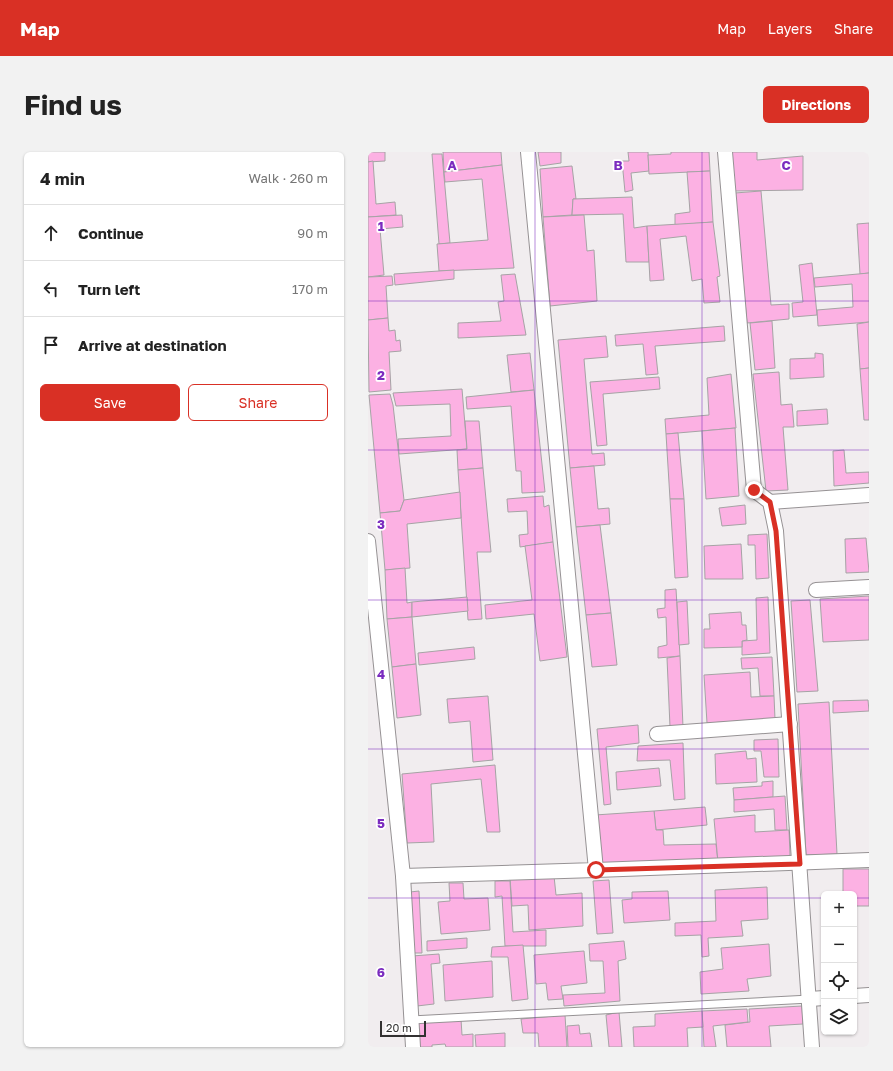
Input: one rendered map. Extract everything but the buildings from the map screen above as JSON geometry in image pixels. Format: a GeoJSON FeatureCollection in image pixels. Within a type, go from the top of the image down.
{"type":"FeatureCollection","features":[{"type":"Feature","properties":{"kind":"street"},"geometry":{"type":"LineString","coordinates":[[528,152],[596,870]]}},
{"type":"Feature","properties":{"kind":"street"},"geometry":{"type":"LineString","coordinates":[[725,152],[754,490],[770,502],[869,495]]}},
{"type":"Feature","properties":{"kind":"street"},"geometry":{"type":"LineString","coordinates":[[770,502],[776,531],[810,998],[812,1047]]}},
{"type":"Feature","properties":{"kind":"street"},"geometry":{"type":"LineString","coordinates":[[368,541],[403,876],[413,1047]]}},
{"type":"Feature","properties":{"kind":"street"},"geometry":{"type":"LineString","coordinates":[[816,590],[869,586]]}},
{"type":"Feature","properties":{"kind":"street"},"geometry":{"type":"LineString","coordinates":[[657,734],[790,724]]}},
{"type":"Feature","properties":{"kind":"street"},"geometry":{"type":"LineString","coordinates":[[403,876],[800,864],[869,860]]}},
{"type":"Feature","properties":{"kind":"street"},"geometry":{"type":"LineString","coordinates":[[857,996],[869,995]]}},
{"type":"Feature","properties":{"kind":"street"},"geometry":{"type":"LineString","coordinates":[[810,998],[821,998]]}},
{"type":"Feature","properties":{"kind":"lane"},"geometry":{"type":"LineString","coordinates":[[411,1020],[810,998]]}},
{"type":"Feature","properties":{"kind":"route"},"geometry":{"type":"LineString","coordinates":[[596,870],[800,864],[776,531],[770,502],[754,490]]}}]}
